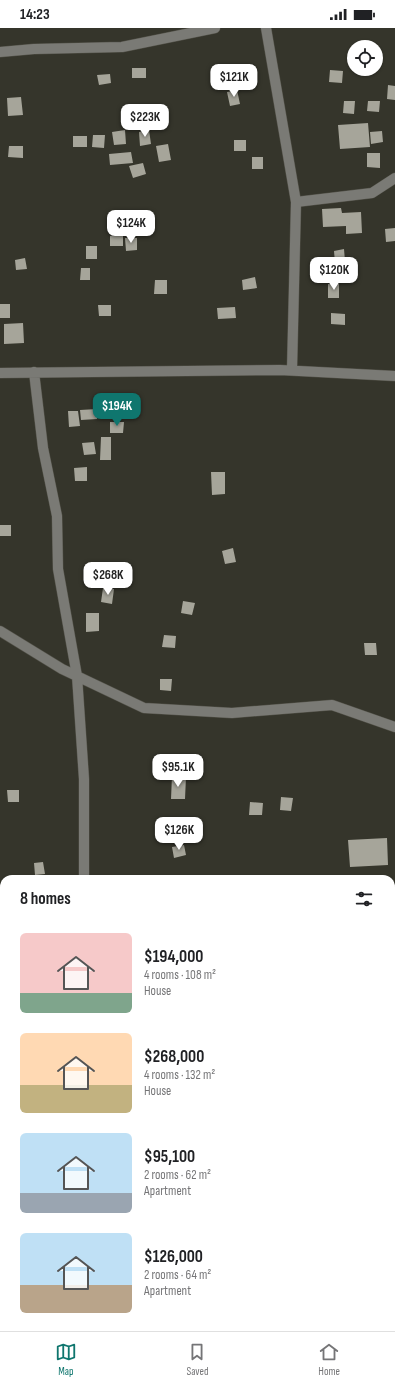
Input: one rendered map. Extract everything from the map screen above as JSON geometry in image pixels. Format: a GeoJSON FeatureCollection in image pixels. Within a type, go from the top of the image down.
{"type":"FeatureCollection","features":[{"type":"Feature","properties":{"kind":"street"},"geometry":{"type":"LineString","coordinates":[[0,52],[34,49],[122,47],[215,28]]}},
{"type":"Feature","properties":{"kind":"street"},"geometry":{"type":"LineString","coordinates":[[266,28],[296,202],[292,370]]}},
{"type":"Feature","properties":{"kind":"street"},"geometry":{"type":"LineString","coordinates":[[296,202],[372,194],[395,178]]}},
{"type":"Feature","properties":{"kind":"street"},"geometry":{"type":"LineString","coordinates":[[0,373],[292,370],[395,376]]}},
{"type":"Feature","properties":{"kind":"street"},"geometry":{"type":"LineString","coordinates":[[34,372],[43,448],[57,516],[58,569],[77,676],[84,779],[84,875]]}},
{"type":"Feature","properties":{"kind":"street"},"geometry":{"type":"LineString","coordinates":[[0,631],[77,676],[144,708],[232,713],[332,705],[395,727]]}},
{"type":"Feature","properties":{"kind":"building"},"geometry":{"type":"Polygon","coordinates":[[[132,68],[146,68],[146,78],[132,78],[132,68]]]}},
{"type":"Feature","properties":{"kind":"building"},"geometry":{"type":"Polygon","coordinates":[[[330,70],[343,71],[342,83],[329,82],[330,70]]]}},
{"type":"Feature","properties":{"kind":"building"},"geometry":{"type":"Polygon","coordinates":[[[110,74],[111,83],[99,85],[97,75],[110,74]]]}},
{"type":"Feature","properties":{"kind":"building"},"geometry":{"type":"Polygon","coordinates":[[[388,85],[395,86],[395,100],[387,99],[388,85]]]}},
{"type":"Feature","properties":{"kind":"building"},"geometry":{"type":"Polygon","coordinates":[[[237,90],[240,104],[230,106],[227,92],[237,90]]]}},
{"type":"Feature","properties":{"kind":"building"},"geometry":{"type":"Polygon","coordinates":[[[21,97],[23,115],[8,116],[7,98],[21,97]]]}},
{"type":"Feature","properties":{"kind":"building"},"geometry":{"type":"Polygon","coordinates":[[[344,101],[355,101],[354,114],[343,113],[344,101]]]}},
{"type":"Feature","properties":{"kind":"building"},"geometry":{"type":"Polygon","coordinates":[[[368,101],[380,101],[379,112],[367,111],[368,101]]]}},
{"type":"Feature","properties":{"kind":"building"},"geometry":{"type":"Polygon","coordinates":[[[368,123],[370,147],[340,149],[338,125],[368,123]]]}},
{"type":"Feature","properties":{"kind":"building"},"geometry":{"type":"Polygon","coordinates":[[[125,130],[126,144],[114,145],[112,132],[125,130]]]}},
{"type":"Feature","properties":{"kind":"building"},"geometry":{"type":"Polygon","coordinates":[[[149,130],[151,144],[140,146],[139,132],[149,130]]]}},
{"type":"Feature","properties":{"kind":"building"},"geometry":{"type":"Polygon","coordinates":[[[382,131],[383,142],[371,144],[370,132],[382,131]]]}},
{"type":"Feature","properties":{"kind":"building"},"geometry":{"type":"Polygon","coordinates":[[[93,135],[105,135],[104,148],[92,147],[93,135]]]}},
{"type":"Feature","properties":{"kind":"building"},"geometry":{"type":"Polygon","coordinates":[[[73,136],[87,136],[87,147],[73,147],[73,136]]]}},
{"type":"Feature","properties":{"kind":"building"},"geometry":{"type":"Polygon","coordinates":[[[234,140],[246,140],[246,151],[234,151],[234,140]]]}},
{"type":"Feature","properties":{"kind":"building"},"geometry":{"type":"Polygon","coordinates":[[[168,144],[171,160],[159,162],[156,146],[168,144]]]}},
{"type":"Feature","properties":{"kind":"building"},"geometry":{"type":"Polygon","coordinates":[[[9,146],[23,146],[23,158],[8,157],[9,146]]]}},
{"type":"Feature","properties":{"kind":"building"},"geometry":{"type":"Polygon","coordinates":[[[131,152],[133,163],[110,165],[109,154],[131,152]]]}},
{"type":"Feature","properties":{"kind":"building"},"geometry":{"type":"Polygon","coordinates":[[[367,153],[380,153],[380,168],[367,167],[367,153]]]}},
{"type":"Feature","properties":{"kind":"building"},"geometry":{"type":"Polygon","coordinates":[[[252,157],[263,157],[263,169],[252,169],[252,157]]]}},
{"type":"Feature","properties":{"kind":"building"},"geometry":{"type":"Polygon","coordinates":[[[143,163],[146,174],[133,178],[129,166],[143,163]]]}},
{"type":"Feature","properties":{"kind":"building"},"geometry":{"type":"Polygon","coordinates":[[[341,208],[342,213],[361,212],[362,233],[346,234],[346,226],[323,227],[322,209],[341,208]]]}},
{"type":"Feature","properties":{"kind":"building"},"geometry":{"type":"Polygon","coordinates":[[[134,220],[135,230],[116,231],[115,221],[134,220]]]}},
{"type":"Feature","properties":{"kind":"building"},"geometry":{"type":"Polygon","coordinates":[[[395,228],[395,241],[386,242],[385,229],[395,228]]]}},
{"type":"Feature","properties":{"kind":"building"},"geometry":{"type":"Polygon","coordinates":[[[110,236],[123,236],[123,246],[110,246],[110,236]]]}},
{"type":"Feature","properties":{"kind":"building"},"geometry":{"type":"Polygon","coordinates":[[[125,238],[137,238],[137,250],[126,251],[125,238]]]}},
{"type":"Feature","properties":{"kind":"building"},"geometry":{"type":"Polygon","coordinates":[[[86,246],[97,246],[97,259],[86,259],[86,246]]]}},
{"type":"Feature","properties":{"kind":"building"},"geometry":{"type":"Polygon","coordinates":[[[344,249],[345,261],[335,263],[334,251],[344,249]]]}},
{"type":"Feature","properties":{"kind":"building"},"geometry":{"type":"Polygon","coordinates":[[[25,258],[27,269],[16,270],[15,260],[25,258]]]}},
{"type":"Feature","properties":{"kind":"building"},"geometry":{"type":"Polygon","coordinates":[[[81,268],[90,268],[90,280],[80,280],[81,268]]]}},
{"type":"Feature","properties":{"kind":"building"},"geometry":{"type":"Polygon","coordinates":[[[255,277],[257,288],[243,290],[242,280],[255,277]]]}},
{"type":"Feature","properties":{"kind":"building"},"geometry":{"type":"Polygon","coordinates":[[[155,280],[167,280],[167,294],[154,294],[155,280]]]}},
{"type":"Feature","properties":{"kind":"building"},"geometry":{"type":"Polygon","coordinates":[[[328,284],[339,284],[339,298],[328,298],[328,284]]]}},
{"type":"Feature","properties":{"kind":"building"},"geometry":{"type":"Polygon","coordinates":[[[0,304],[10,304],[10,318],[0,318],[0,304]]]}},
{"type":"Feature","properties":{"kind":"building"},"geometry":{"type":"Polygon","coordinates":[[[98,305],[111,305],[111,316],[99,316],[98,305]]]}},
{"type":"Feature","properties":{"kind":"building"},"geometry":{"type":"Polygon","coordinates":[[[235,307],[236,318],[218,319],[217,308],[235,307]]]}},
{"type":"Feature","properties":{"kind":"building"},"geometry":{"type":"Polygon","coordinates":[[[331,313],[345,314],[345,325],[331,324],[331,313]]]}},
{"type":"Feature","properties":{"kind":"building"},"geometry":{"type":"Polygon","coordinates":[[[23,323],[24,343],[4,344],[4,324],[23,323]]]}},
{"type":"Feature","properties":{"kind":"building"},"geometry":{"type":"Polygon","coordinates":[[[97,409],[97,419],[81,420],[80,410],[97,409]]]}},
{"type":"Feature","properties":{"kind":"building"},"geometry":{"type":"Polygon","coordinates":[[[68,411],[78,411],[80,426],[69,427],[68,411]]]}},
{"type":"Feature","properties":{"kind":"building"},"geometry":{"type":"Polygon","coordinates":[[[110,422],[124,422],[123,433],[110,433],[110,422]]]}},
{"type":"Feature","properties":{"kind":"building"},"geometry":{"type":"Polygon","coordinates":[[[101,437],[111,437],[111,460],[100,460],[101,437]]]}},
{"type":"Feature","properties":{"kind":"building"},"geometry":{"type":"Polygon","coordinates":[[[94,442],[96,454],[84,455],[82,443],[94,442]]]}},
{"type":"Feature","properties":{"kind":"building"},"geometry":{"type":"Polygon","coordinates":[[[87,467],[87,481],[75,481],[74,468],[87,467]]]}},
{"type":"Feature","properties":{"kind":"building"},"geometry":{"type":"Polygon","coordinates":[[[211,472],[225,472],[225,494],[212,495],[211,472]]]}},
{"type":"Feature","properties":{"kind":"building"},"geometry":{"type":"Polygon","coordinates":[[[0,525],[11,525],[11,536],[0,536],[0,525]]]}},
{"type":"Feature","properties":{"kind":"building"},"geometry":{"type":"Polygon","coordinates":[[[233,548],[236,562],[225,564],[222,551],[233,548]]]}},
{"type":"Feature","properties":{"kind":"building"},"geometry":{"type":"Polygon","coordinates":[[[103,588],[114,589],[112,604],[101,602],[103,588]]]}},
{"type":"Feature","properties":{"kind":"building"},"geometry":{"type":"Polygon","coordinates":[[[183,601],[195,603],[192,615],[181,613],[183,601]]]}},
{"type":"Feature","properties":{"kind":"building"},"geometry":{"type":"Polygon","coordinates":[[[86,613],[99,613],[99,631],[86,632],[86,613]]]}},
{"type":"Feature","properties":{"kind":"building"},"geometry":{"type":"Polygon","coordinates":[[[164,635],[176,636],[175,648],[162,647],[164,635]]]}},
{"type":"Feature","properties":{"kind":"building"},"geometry":{"type":"Polygon","coordinates":[[[364,643],[376,643],[377,655],[365,655],[364,643]]]}},
{"type":"Feature","properties":{"kind":"building"},"geometry":{"type":"Polygon","coordinates":[[[160,679],[172,679],[171,691],[160,690],[160,679]]]}},
{"type":"Feature","properties":{"kind":"building"},"geometry":{"type":"Polygon","coordinates":[[[172,776],[186,777],[185,799],[171,799],[172,776]]]}},
{"type":"Feature","properties":{"kind":"building"},"geometry":{"type":"Polygon","coordinates":[[[7,790],[19,790],[19,802],[8,802],[7,790]]]}},
{"type":"Feature","properties":{"kind":"building"},"geometry":{"type":"Polygon","coordinates":[[[281,797],[293,798],[291,811],[280,810],[281,797]]]}},
{"type":"Feature","properties":{"kind":"building"},"geometry":{"type":"Polygon","coordinates":[[[250,802],[263,803],[262,815],[249,815],[250,802]]]}},
{"type":"Feature","properties":{"kind":"building"},"geometry":{"type":"Polygon","coordinates":[[[387,838],[388,865],[350,867],[348,840],[387,838]]]}},
{"type":"Feature","properties":{"kind":"building"},"geometry":{"type":"Polygon","coordinates":[[[184,845],[186,855],[174,858],[172,847],[184,845]]]}},
{"type":"Feature","properties":{"kind":"building"},"geometry":{"type":"Polygon","coordinates":[[[43,862],[45,874],[35,875],[34,863],[43,862]]]}}]}
